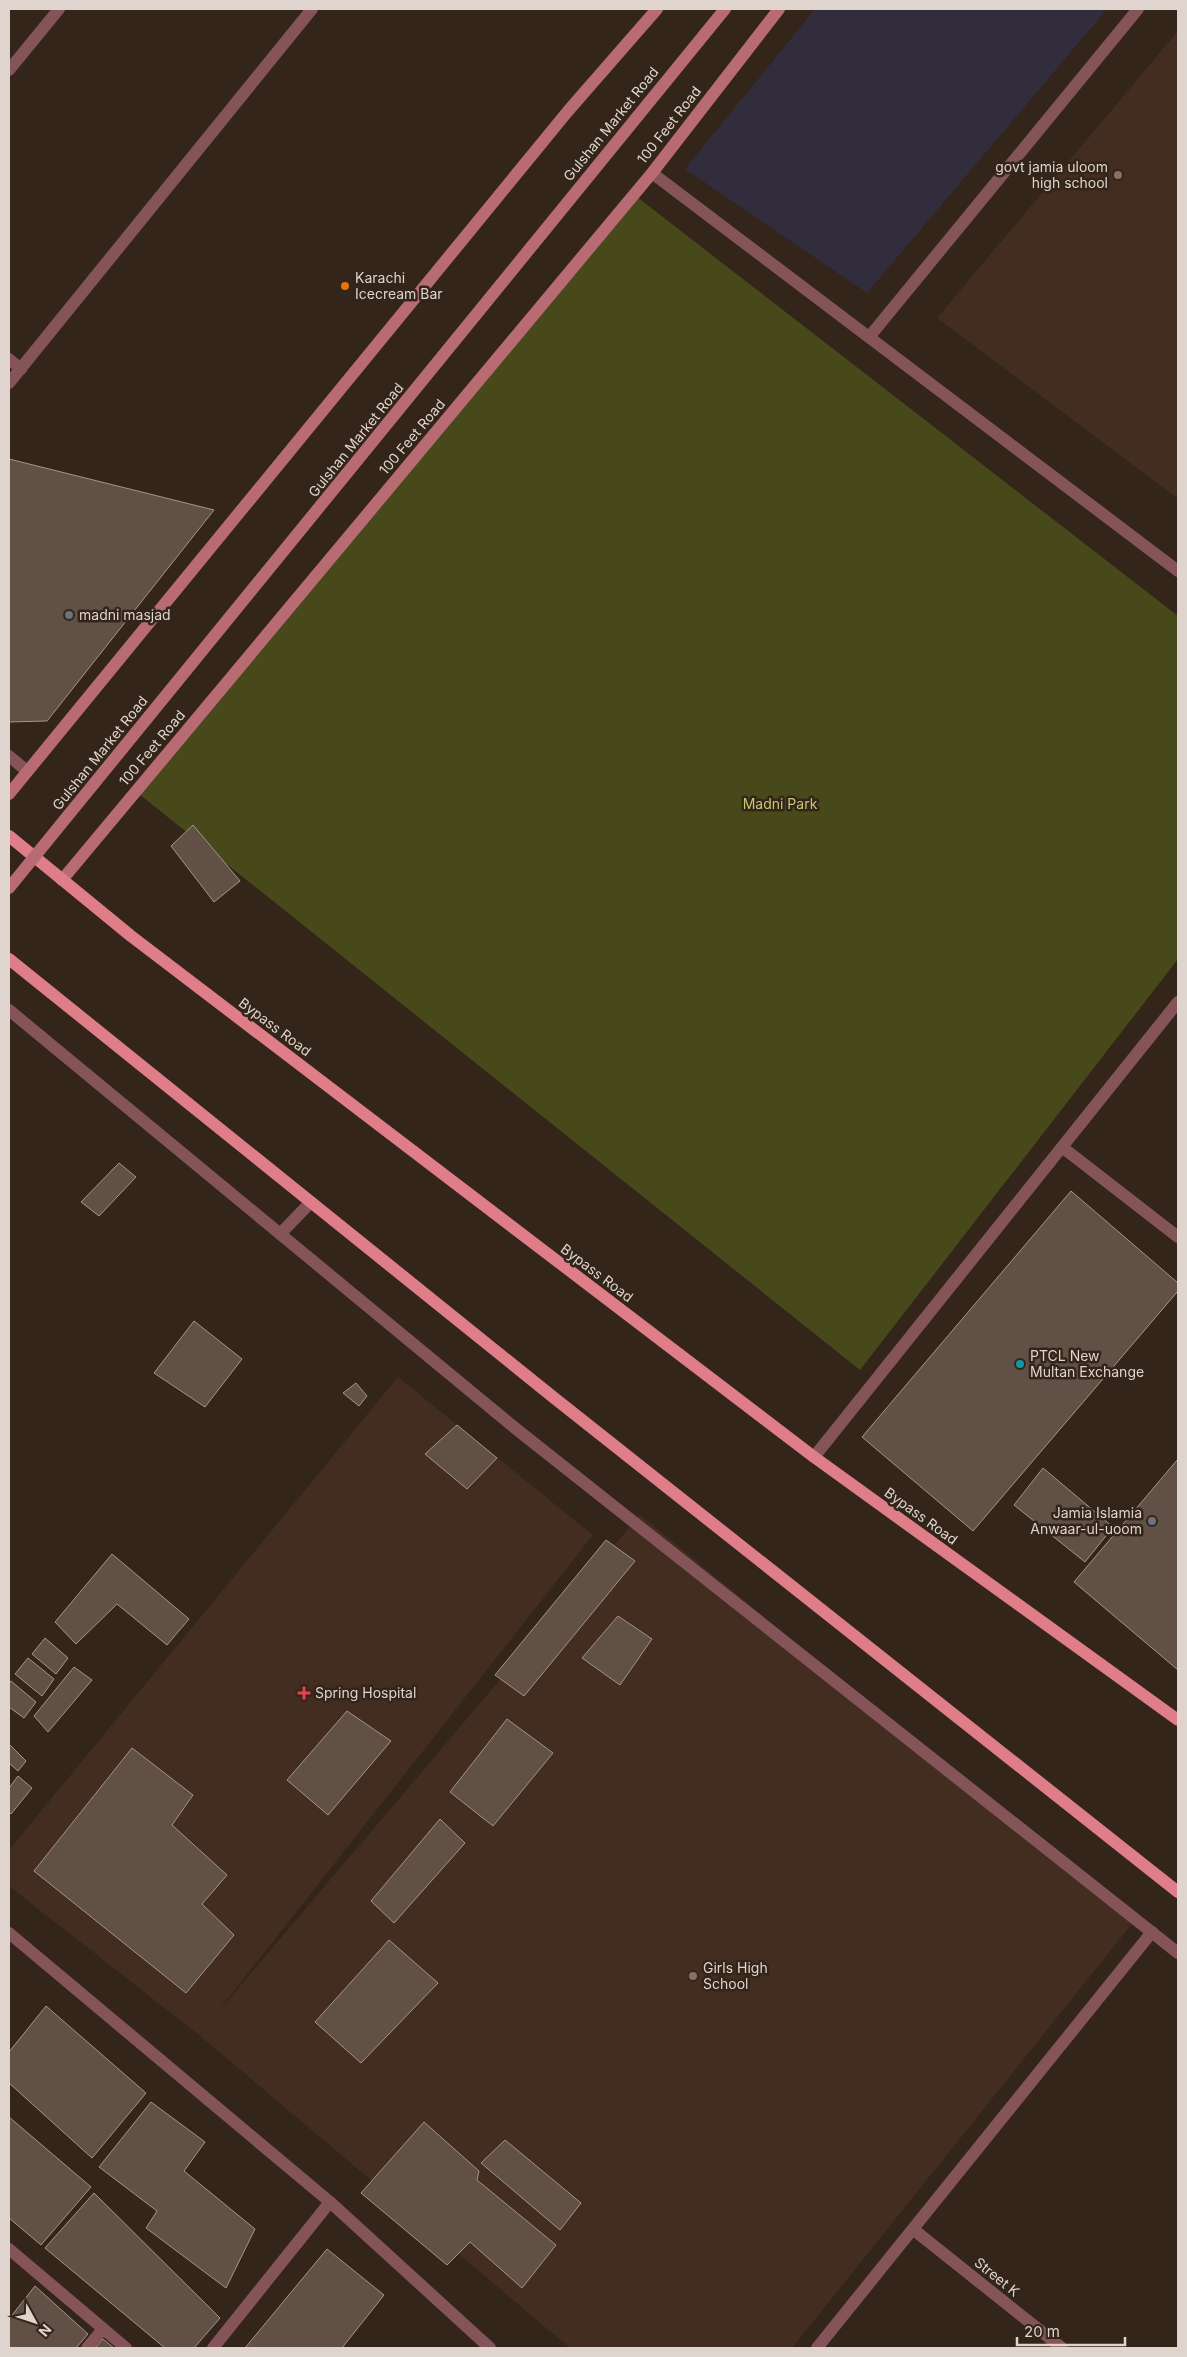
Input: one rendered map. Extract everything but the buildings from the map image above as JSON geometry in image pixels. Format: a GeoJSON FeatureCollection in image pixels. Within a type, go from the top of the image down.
{"type":"FeatureCollection","features":[{"type":"Feature","properties":{"kind":"main road"},"geometry":{"type":"LineString","coordinates":[[9,794],[562,119],[657,9]]}},
{"type":"Feature","properties":{"kind":"main road","name":"Gulshan Market Road"},"geometry":{"type":"LineString","coordinates":[[9,888],[725,9]]}},
{"type":"Feature","properties":{"kind":"main road","name":"100 Feet Road"},"geometry":{"type":"LineString","coordinates":[[62,880],[652,173],[779,9]]}},
{"type":"Feature","properties":{"kind":"main road","name":"Bypass Road"},"geometry":{"type":"LineString","coordinates":[[9,836],[139,942],[814,1457],[1178,1720]]}},
{"type":"Feature","properties":{"kind":"main road"},"geometry":{"type":"LineString","coordinates":[[9,959],[561,1403],[1178,1892]]}},
{"type":"Feature","properties":{"kind":"street"},"geometry":{"type":"LineString","coordinates":[[9,70],[59,9]]}},
{"type":"Feature","properties":{"kind":"street"},"geometry":{"type":"LineString","coordinates":[[9,383],[312,9]]}},
{"type":"Feature","properties":{"kind":"street"},"geometry":{"type":"LineString","coordinates":[[870,336],[1138,9]]}},
{"type":"Feature","properties":{"kind":"street"},"geometry":{"type":"LineString","coordinates":[[652,173],[870,336],[1178,571]]}},
{"type":"Feature","properties":{"kind":"street"},"geometry":{"type":"LineString","coordinates":[[9,359],[21,368]]}},
{"type":"Feature","properties":{"kind":"street"},"geometry":{"type":"LineString","coordinates":[[9,756],[27,771]]}},
{"type":"Feature","properties":{"kind":"street"},"geometry":{"type":"LineString","coordinates":[[814,1457],[1178,1002]]}},
{"type":"Feature","properties":{"kind":"street"},"geometry":{"type":"LineString","coordinates":[[9,1010],[515,1428],[1178,1953]]}},
{"type":"Feature","properties":{"kind":"street"},"geometry":{"type":"LineString","coordinates":[[1062,1147],[1178,1237]]}},
{"type":"Feature","properties":{"kind":"street"},"geometry":{"type":"LineString","coordinates":[[280,1234],[311,1202]]}},
{"type":"Feature","properties":{"kind":"street"},"geometry":{"type":"LineString","coordinates":[[817,2348],[914,2230],[1152,1932]]}},
{"type":"Feature","properties":{"kind":"street"},"geometry":{"type":"LineString","coordinates":[[9,1933],[330,2202],[490,2348]]}},
{"type":"Feature","properties":{"kind":"street"},"geometry":{"type":"LineString","coordinates":[[213,2348],[330,2202]]}},
{"type":"Feature","properties":{"kind":"street","name":"Street K"},"geometry":{"type":"LineString","coordinates":[[914,2230],[1062,2348]]}},
{"type":"Feature","properties":{"kind":"street"},"geometry":{"type":"LineString","coordinates":[[9,2249],[126,2348]]}},
{"type":"Feature","properties":{"kind":"street"},"geometry":{"type":"LineString","coordinates":[[87,2348],[103,2329]]}},
{"type":"Feature","properties":{"kind":"shaded area"},"geometry":{"type":"Polygon","coordinates":[[[815,9],[1107,9],[867,293],[685,169],[815,9]]]}},
{"type":"Feature","properties":{"kind":"shaded area","name":"govt jamia uloom high school"},"geometry":{"type":"Polygon","coordinates":[[[1178,31],[1178,499],[937,318],[1178,31]]]}},
{"type":"Feature","properties":{"kind":"shaded area"},"geometry":{"type":"Polygon","coordinates":[[[398,1377],[593,1535],[212,2019],[640,1515],[1032,1837],[1136,1919],[792,2348],[570,2348],[199,2035],[9,1886],[9,1850],[398,1377]]]}},
{"type":"Feature","properties":{"kind":"green space","name":"Madni Park"},"geometry":{"type":"Polygon","coordinates":[[[637,197],[1178,616],[1178,959],[860,1370],[139,794],[637,197]]]}},
{"type":"Feature","properties":{"kind":"place","name":"govt jamia uloom high school"},"geometry":{"type":"Point","coordinates":[1118,175]}},
{"type":"Feature","properties":{"kind":"place","name":"Karachi Icecream Bar"},"geometry":{"type":"Point","coordinates":[345,286]}},
{"type":"Feature","properties":{"kind":"place","name":"madni masjad"},"geometry":{"type":"Point","coordinates":[69,615]}},
{"type":"Feature","properties":{"kind":"place","name":"PTCL New Multan Exchange"},"geometry":{"type":"Point","coordinates":[1020,1364]}},
{"type":"Feature","properties":{"kind":"place","name":"Jamia Islamia Anwaar-ul-uoom"},"geometry":{"type":"Point","coordinates":[1152,1521]}},
{"type":"Feature","properties":{"kind":"place","name":"Spring Hospital"},"geometry":{"type":"Point","coordinates":[304,1693]}},
{"type":"Feature","properties":{"kind":"place","name":"Girls High School"},"geometry":{"type":"Point","coordinates":[693,1976]}}]}
